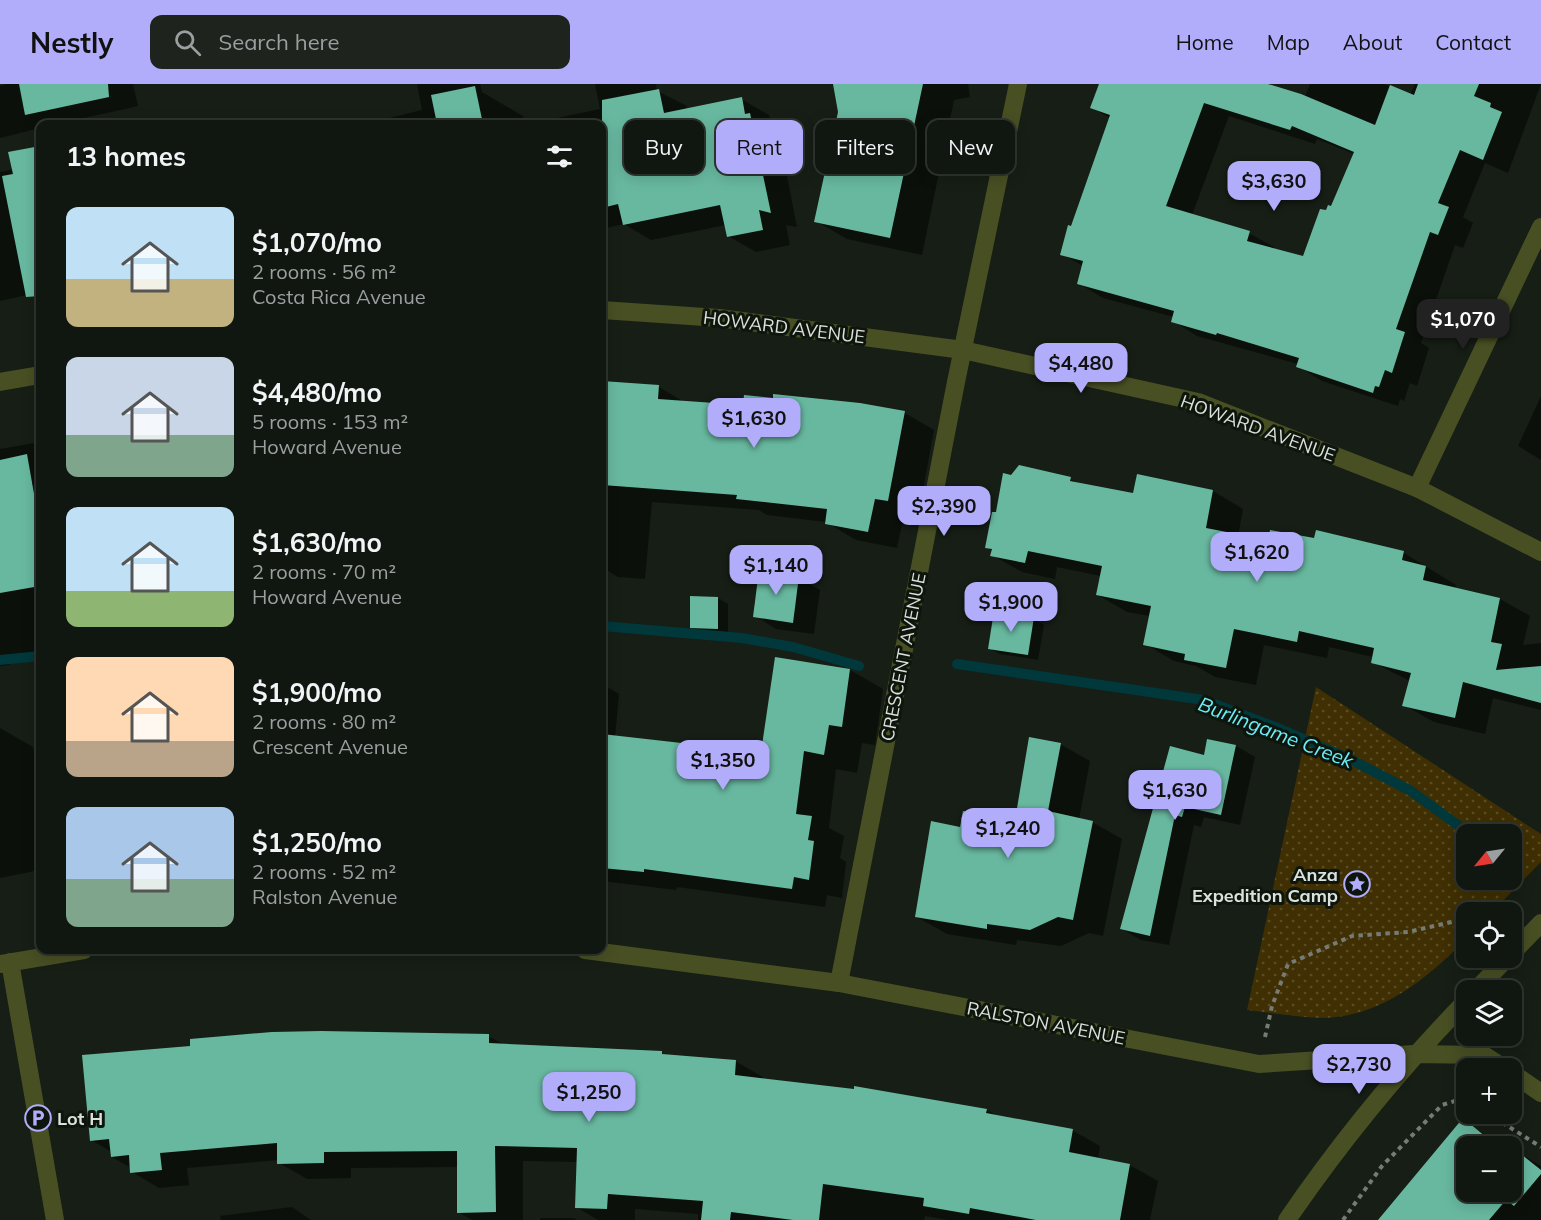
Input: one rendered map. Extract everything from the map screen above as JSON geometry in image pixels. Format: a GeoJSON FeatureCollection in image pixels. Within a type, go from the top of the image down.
{"type":"FeatureCollection","features":[{"type":"Feature","properties":{"kind":"street","name":"CRESCENT AVENUE"},"geometry":{"type":"LineString","coordinates":[[839,983],[963,350],[1018,84]]}},
{"type":"Feature","properties":{"kind":"street"},"geometry":{"type":"LineString","coordinates":[[1417,488],[1541,227]]}},
{"type":"Feature","properties":{"kind":"street","name":"HOWARD AVENUE"},"geometry":{"type":"LineString","coordinates":[[606,310],[719,318],[963,350],[1198,402],[1417,488],[1541,552]]}},
{"type":"Feature","properties":{"kind":"street"},"geometry":{"type":"LineString","coordinates":[[0,382],[36,376]]}},
{"type":"Feature","properties":{"kind":"street"},"geometry":{"type":"LineString","coordinates":[[1522,943],[1541,923]]}},
{"type":"Feature","properties":{"kind":"street","name":"RALSTON AVENUE"},"geometry":{"type":"LineString","coordinates":[[606,953],[839,983],[1259,1064],[1414,1054],[1484,1055],[1489,1058]]}},
{"type":"Feature","properties":{"kind":"street"},"geometry":{"type":"LineString","coordinates":[[55,1220],[5,963],[60,954]]}},
{"type":"Feature","properties":{"kind":"street"},"geometry":{"type":"LineString","coordinates":[[1486,980],[1497,968]]}},
{"type":"Feature","properties":{"kind":"street"},"geometry":{"type":"LineString","coordinates":[[1287,1220],[1324,1166],[1414,1054],[1456,1011]]}},
{"type":"Feature","properties":{"kind":"street"},"geometry":{"type":"LineString","coordinates":[[1522,1080],[1541,1093]]}},
{"type":"Feature","properties":{"kind":"path"},"geometry":{"type":"LineString","coordinates":[[1259,1064],[1272,1006],[1288,964],[1352,936],[1408,932],[1456,921]]}},
{"type":"Feature","properties":{"kind":"path"},"geometry":{"type":"LineString","coordinates":[[1343,1220],[1382,1166],[1442,1105],[1456,1101]]}},
{"type":"Feature","properties":{"kind":"path"},"geometry":{"type":"LineString","coordinates":[[1505,1124],[1541,1147]]}},
{"type":"Feature","properties":{"kind":"shaded area"},"geometry":{"type":"Polygon","coordinates":[[[1316,687],[1541,834],[1541,862],[1522,881],[1522,824],[1456,824],[1456,890],[1514,890],[1502,902],[1456,902],[1456,949],[1402,993],[1363,1011],[1343,1016],[1321,1018],[1247,1010],[1316,687]]]}},
{"type":"Feature","properties":{"kind":"building"},"geometry":{"type":"Polygon","coordinates":[[[19,84],[108,84],[109,97],[25,115],[19,84]]]}},
{"type":"Feature","properties":{"kind":"building"},"geometry":{"type":"Polygon","coordinates":[[[833,84],[923,84],[915,121],[836,120],[838,112],[833,84]]]}},
{"type":"Feature","properties":{"kind":"building"},"geometry":{"type":"Polygon","coordinates":[[[1099,84],[1268,84],[1301,94],[1375,125],[1390,85],[1414,95],[1418,84],[1479,84],[1474,96],[1491,103],[1490,107],[1502,112],[1483,160],[1460,150],[1438,203],[1449,207],[1438,235],[1430,232],[1396,329],[1405,332],[1392,373],[1385,370],[1379,387],[1375,386],[1373,393],[1296,367],[1299,358],[1217,333],[1216,335],[1171,322],[1174,311],[1077,284],[1083,261],[1060,255],[1068,225],[1071,226],[1110,115],[1090,108],[1099,84]],[[1204,103],[1166,206],[1250,231],[1247,241],[1303,256],[1320,209],[1326,210],[1328,205],[1331,206],[1354,152],[1292,126],[1290,130],[1204,103]]]}},
{"type":"Feature","properties":{"kind":"building"},"geometry":{"type":"Polygon","coordinates":[[[475,86],[482,120],[436,120],[431,95],[475,86]]]}},
{"type":"Feature","properties":{"kind":"building"},"geometry":{"type":"Polygon","coordinates":[[[659,89],[664,113],[742,97],[745,114],[750,113],[751,120],[716,120],[716,174],[763,174],[771,213],[759,210],[763,230],[727,237],[720,205],[623,225],[618,204],[606,207],[606,120],[602,120],[602,100],[659,89]]]}},
{"type":"Feature","properties":{"kind":"building"},"geometry":{"type":"Polygon","coordinates":[[[36,147],[36,296],[26,297],[2,176],[13,174],[8,152],[36,147]]]}},
{"type":"Feature","properties":{"kind":"building"},"geometry":{"type":"Polygon","coordinates":[[[824,174],[904,174],[890,238],[814,222],[824,174]]]}},
{"type":"Feature","properties":{"kind":"building"},"geometry":{"type":"Polygon","coordinates":[[[606,381],[659,385],[658,399],[743,405],[744,395],[773,398],[773,394],[860,403],[905,411],[888,501],[875,499],[868,532],[825,524],[827,509],[736,499],[737,495],[606,485],[606,381]]]}},
{"type":"Feature","properties":{"kind":"building"},"geometry":{"type":"Polygon","coordinates":[[[27,454],[36,505],[36,587],[0,593],[0,460],[27,454]]]}},
{"type":"Feature","properties":{"kind":"building"},"geometry":{"type":"Polygon","coordinates":[[[1019,465],[1071,477],[1070,481],[1133,493],[1137,474],[1213,490],[1206,528],[1268,540],[1270,530],[1314,538],[1316,530],[1404,551],[1402,560],[1426,566],[1423,580],[1500,598],[1491,642],[1502,644],[1496,670],[1541,666],[1541,703],[1463,682],[1455,718],[1402,706],[1411,673],[1371,663],[1374,648],[1299,631],[1297,642],[1234,629],[1226,668],[1184,660],[1185,654],[1143,645],[1151,606],[1096,595],[1102,566],[1028,551],[1025,563],[990,556],[992,549],[985,548],[992,512],[996,512],[1003,473],[1011,475],[1019,465]]]}},
{"type":"Feature","properties":{"kind":"building"},"geometry":{"type":"Polygon","coordinates":[[[759,570],[799,576],[793,623],[753,617],[759,570]]]}},
{"type":"Feature","properties":{"kind":"building"},"geometry":{"type":"Polygon","coordinates":[[[690,596],[718,597],[718,629],[690,628],[690,596]]]}},
{"type":"Feature","properties":{"kind":"building"},"geometry":{"type":"Polygon","coordinates":[[[994,611],[1034,617],[1028,655],[988,649],[994,611]]]}},
{"type":"Feature","properties":{"kind":"building"},"geometry":{"type":"Polygon","coordinates":[[[775,657],[850,669],[842,727],[829,725],[824,755],[804,751],[796,814],[812,816],[808,840],[814,841],[809,880],[794,877],[792,889],[644,869],[644,872],[606,868],[606,734],[761,752],[775,657]]]}},
{"type":"Feature","properties":{"kind":"building"},"geometry":{"type":"Polygon","coordinates":[[[1029,737],[1061,743],[1048,811],[1093,821],[1073,920],[1058,917],[1030,930],[987,924],[987,929],[915,917],[931,821],[960,827],[963,811],[1015,820],[1029,737]]]}},
{"type":"Feature","properties":{"kind":"building"},"geometry":{"type":"Polygon","coordinates":[[[1207,739],[1236,745],[1221,815],[1185,807],[1182,817],[1175,815],[1150,936],[1120,929],[1170,746],[1204,755],[1207,739]]]}},
{"type":"Feature","properties":{"kind":"building"},"geometry":{"type":"Polygon","coordinates":[[[272,1032],[489,1034],[489,1043],[662,1051],[662,1054],[736,1060],[735,1075],[854,1089],[854,1086],[987,1109],[986,1113],[1073,1129],[1069,1152],[1130,1164],[1120,1220],[1036,1220],[970,1208],[969,1214],[923,1206],[924,1198],[823,1184],[819,1220],[793,1220],[731,1212],[730,1220],[701,1220],[703,1201],[608,1194],[607,1209],[575,1208],[577,1148],[495,1146],[496,1212],[457,1213],[457,1151],[324,1152],[324,1163],[277,1164],[277,1143],[160,1153],[162,1170],[130,1173],[129,1155],[111,1157],[109,1139],[90,1141],[82,1055],[190,1046],[190,1039],[272,1032]]]}},
{"type":"Feature","properties":{"kind":"building"},"geometry":{"type":"Polygon","coordinates":[[[1458,1124],[1470,1124],[1485,1136],[1456,1136],[1456,1202],[1504,1202],[1489,1220],[1378,1220],[1458,1124]]]}},
{"type":"Feature","properties":{"kind":"building"},"geometry":{"type":"Polygon","coordinates":[[[1522,1155],[1541,1170],[1541,1174],[1522,1197],[1522,1155]]]}},
{"type":"Feature","properties":{"kind":"waterway","name":"Burlingame Creek"},"geometry":{"type":"LineString","coordinates":[[606,626],[742,638],[793,647],[859,666]]}},
{"type":"Feature","properties":{"kind":"waterway","name":"Burlingame Creek"},"geometry":{"type":"LineString","coordinates":[[0,660],[36,656]]}},
{"type":"Feature","properties":{"kind":"waterway","name":"Burlingame Creek"},"geometry":{"type":"LineString","coordinates":[[957,664],[1204,700],[1350,759],[1411,791],[1456,824]]}},
{"type":"Feature","properties":{"kind":"place","name":"Anza Expedition Camp"},"geometry":{"type":"Point","coordinates":[1357,884]}},
{"type":"Feature","properties":{"kind":"place","name":"Lot H"},"geometry":{"type":"Point","coordinates":[38,1118]}}]}
